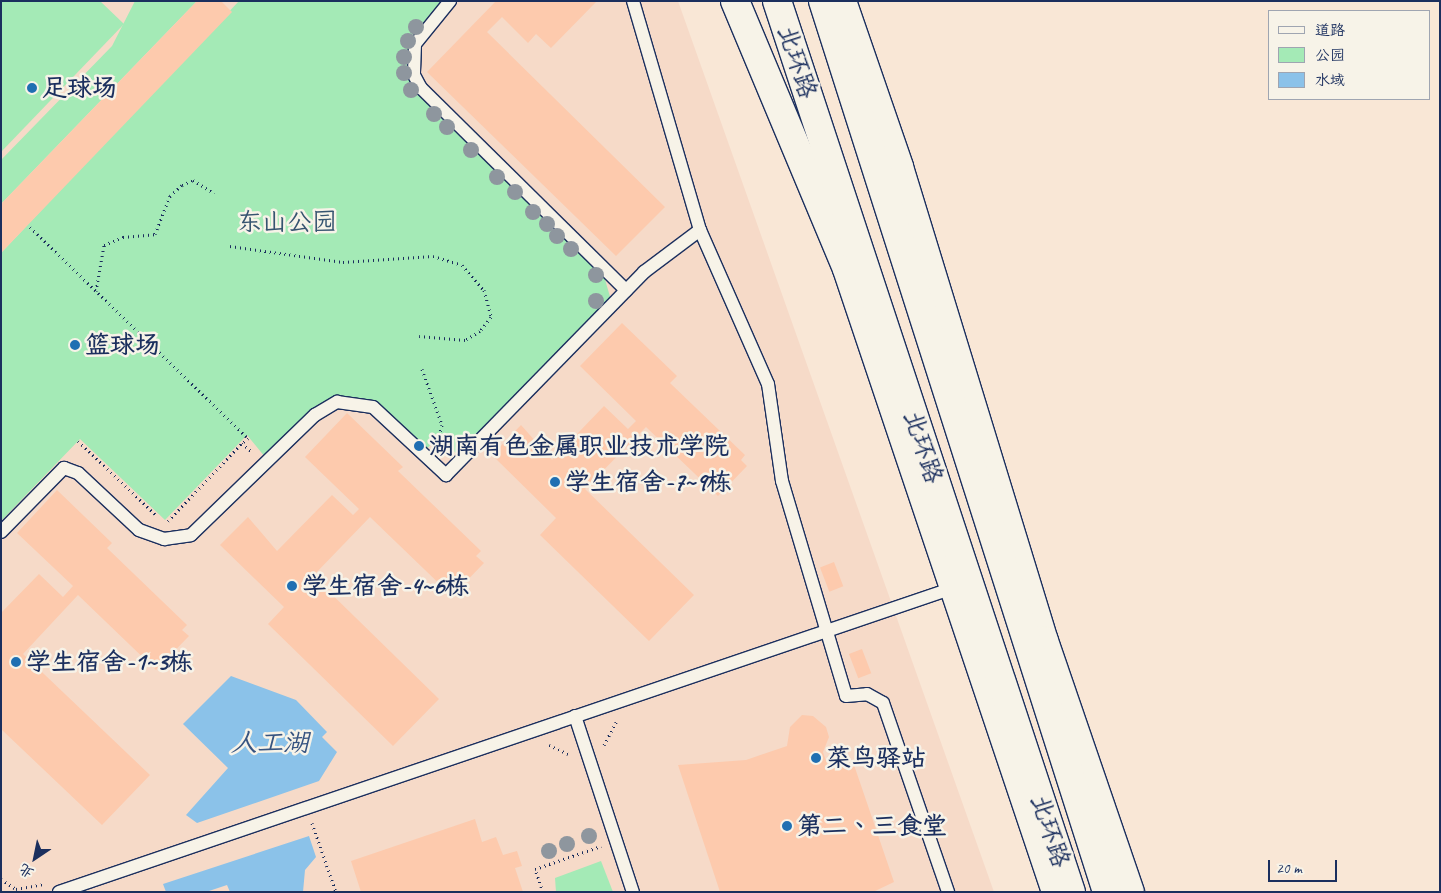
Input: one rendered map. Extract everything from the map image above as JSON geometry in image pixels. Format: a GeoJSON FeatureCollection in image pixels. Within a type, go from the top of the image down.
{"type":"FeatureCollection","features":[{"type":"Feature","properties":{"kind":"main road"},"geometry":{"type":"LineString","coordinates":[[735,1],[847,269],[1056,892]]}},
{"type":"Feature","properties":{"kind":"main road"},"geometry":{"type":"LineString","coordinates":[[762,1],[808,95]]}},
{"type":"Feature","properties":{"kind":"main road","name":"北环路"},"geometry":{"type":"LineString","coordinates":[[777,1],[1071,892]]}},
{"type":"Feature","properties":{"kind":"main road"},"geometry":{"type":"LineString","coordinates":[[828,3],[1107,892]]}},
{"type":"Feature","properties":{"kind":"main road"},"geometry":{"type":"LineString","coordinates":[[828,3],[899,167],[1044,641],[1130,892]]}},
{"type":"Feature","properties":{"kind":"lane"},"geometry":{"type":"LineString","coordinates":[[450,1],[415,44],[414,75],[421,88],[626,290]]}},
{"type":"Feature","properties":{"kind":"lane"},"geometry":{"type":"LineString","coordinates":[[633,1],[700,230],[768,384],[782,482],[824,631],[846,696],[867,694],[883,703],[948,892]]}},
{"type":"Feature","properties":{"kind":"lane"},"geometry":{"type":"LineString","coordinates":[[1,532],[64,468],[78,472],[140,530],[178,539],[203,526],[315,415],[337,402],[374,407],[446,476],[626,290],[700,230]]}},
{"type":"Feature","properties":{"kind":"lane"},"geometry":{"type":"LineString","coordinates":[[59,892],[953,588]]}},
{"type":"Feature","properties":{"kind":"lane"},"geometry":{"type":"LineString","coordinates":[[575,716],[633,892]]}},
{"type":"Feature","properties":{"kind":"path"},"geometry":{"type":"LineString","coordinates":[[96,291],[104,245],[123,237],[155,234],[170,196],[182,185],[192,180],[214,193]]}},
{"type":"Feature","properties":{"kind":"path"},"geometry":{"type":"LineString","coordinates":[[30,227],[248,438],[165,524],[78,441]]}},
{"type":"Feature","properties":{"kind":"path"},"geometry":{"type":"LineString","coordinates":[[230,246],[343,262],[433,256],[462,265],[484,290],[491,317],[480,331],[465,340],[419,336]]}},
{"type":"Feature","properties":{"kind":"path"},"geometry":{"type":"LineString","coordinates":[[422,369],[443,434],[424,454]]}},
{"type":"Feature","properties":{"kind":"path"},"geometry":{"type":"LineString","coordinates":[[242,444],[265,465]]}},
{"type":"Feature","properties":{"kind":"path"},"geometry":{"type":"LineString","coordinates":[[604,753],[610,729],[623,719]]}},
{"type":"Feature","properties":{"kind":"path"},"geometry":{"type":"LineString","coordinates":[[542,745],[561,748],[571,759]]}},
{"type":"Feature","properties":{"kind":"path"},"geometry":{"type":"LineString","coordinates":[[312,822],[336,892]]}},
{"type":"Feature","properties":{"kind":"path"},"geometry":{"type":"LineString","coordinates":[[543,892],[535,868],[616,841]]}},
{"type":"Feature","properties":{"kind":"shaded area","name":"湖南有色金属职业技术学院"},"geometry":{"type":"Polygon","coordinates":[[[1,1],[678,1],[994,892],[1,892],[1,1]]]}},
{"type":"Feature","properties":{"kind":"green space","name":"足球场"},"geometry":{"type":"Polygon","coordinates":[[[1,1],[100,1],[124,24],[1,152],[1,1]]]}},
{"type":"Feature","properties":{"kind":"green space"},"geometry":{"type":"Polygon","coordinates":[[[135,1],[197,1],[1,204],[1,160],[112,46],[135,1]]]}},
{"type":"Feature","properties":{"kind":"green space","name":"东山公园"},"geometry":{"type":"Polygon","coordinates":[[[239,1],[441,1],[411,37],[408,74],[419,92],[604,276],[611,300],[460,457],[438,436],[425,451],[384,412],[348,399],[265,457],[247,435],[165,520],[80,439],[1,521],[1,253],[239,1]]]}},
{"type":"Feature","properties":{"kind":"green space"},"geometry":{"type":"Polygon","coordinates":[[[601,861],[613,892],[556,892],[555,878],[601,861]]]}},
{"type":"Feature","properties":{"kind":"water","name":"人工湖"},"geometry":{"type":"Polygon","coordinates":[[[231,676],[296,700],[327,732],[322,737],[337,752],[319,781],[197,823],[186,815],[228,768],[183,724],[231,676]]]}},
{"type":"Feature","properties":{"kind":"water"},"geometry":{"type":"Polygon","coordinates":[[[309,836],[316,857],[305,870],[303,892],[230,892],[227,885],[206,892],[166,892],[163,884],[309,836]]]}},
{"type":"Feature","properties":{"kind":"building"},"geometry":{"type":"Polygon","coordinates":[[[197,1],[221,1],[232,12],[1,253],[1,204],[197,1]]]}},
{"type":"Feature","properties":{"kind":"building"},"geometry":{"type":"Polygon","coordinates":[[[496,1],[597,1],[551,48],[536,34],[528,43],[502,17],[487,32],[665,207],[616,256],[427,72],[496,1]]]}},
{"type":"Feature","properties":{"kind":"building","name":"学生宿舍-7~9栋"},"geometry":{"type":"Polygon","coordinates":[[[622,323],[677,376],[670,383],[745,455],[741,460],[747,466],[718,496],[646,427],[585,489],[694,595],[649,641],[540,535],[556,518],[492,455],[521,425],[552,460],[604,406],[628,429],[636,421],[580,366],[622,323]]]}},
{"type":"Feature","properties":{"kind":"building","name":"学生宿舍-4~6栋"},"geometry":{"type":"Polygon","coordinates":[[[347,413],[403,467],[398,471],[481,551],[476,556],[484,563],[452,596],[370,517],[313,576],[439,699],[393,746],[268,624],[284,607],[220,545],[248,517],[277,551],[332,495],[353,515],[359,509],[305,457],[347,413]]]}},
{"type":"Feature","properties":{"kind":"building","name":"学生宿舍-1~3栋"},"geometry":{"type":"Polygon","coordinates":[[[57,490],[112,543],[107,548],[187,625],[182,630],[189,636],[156,670],[78,595],[23,654],[150,775],[102,825],[1,729],[1,613],[39,574],[63,597],[73,586],[17,533],[57,490]]]}},
{"type":"Feature","properties":{"kind":"building"},"geometry":{"type":"Polygon","coordinates":[[[834,562],[843,586],[829,592],[820,567],[834,562]]]}},
{"type":"Feature","properties":{"kind":"building"},"geometry":{"type":"Polygon","coordinates":[[[862,649],[871,673],[858,678],[849,654],[862,649]]]}},
{"type":"Feature","properties":{"kind":"building","name":"第二、三食堂"},"geometry":{"type":"Polygon","coordinates":[[[802,715],[813,716],[826,727],[829,737],[823,752],[829,770],[853,762],[894,882],[873,892],[720,892],[678,765],[746,760],[787,746],[790,727],[802,715]]]}},
{"type":"Feature","properties":{"kind":"building"},"geometry":{"type":"Polygon","coordinates":[[[475,819],[482,842],[496,837],[503,855],[517,851],[522,866],[515,868],[523,892],[361,892],[351,861],[475,819]]]}},
{"type":"Feature","properties":{"kind":"place","name":"足球场"},"geometry":{"type":"Point","coordinates":[32,88]}},
{"type":"Feature","properties":{"kind":"place","name":"篮球场"},"geometry":{"type":"Point","coordinates":[75,345]}},
{"type":"Feature","properties":{"kind":"place","name":"湖南有色金属职业技术学院"},"geometry":{"type":"Point","coordinates":[419,446]}},
{"type":"Feature","properties":{"kind":"place","name":"学生宿舍-7~9栋"},"geometry":{"type":"Point","coordinates":[555,482]}},
{"type":"Feature","properties":{"kind":"place","name":"学生宿舍-4~6栋"},"geometry":{"type":"Point","coordinates":[292,586]}},
{"type":"Feature","properties":{"kind":"place","name":"学生宿舍-1~3栋"},"geometry":{"type":"Point","coordinates":[16,662]}},
{"type":"Feature","properties":{"kind":"place","name":"菜鸟驿站"},"geometry":{"type":"Point","coordinates":[816,758]}},
{"type":"Feature","properties":{"kind":"place","name":"第二、三食堂"},"geometry":{"type":"Point","coordinates":[787,826]}}]}
